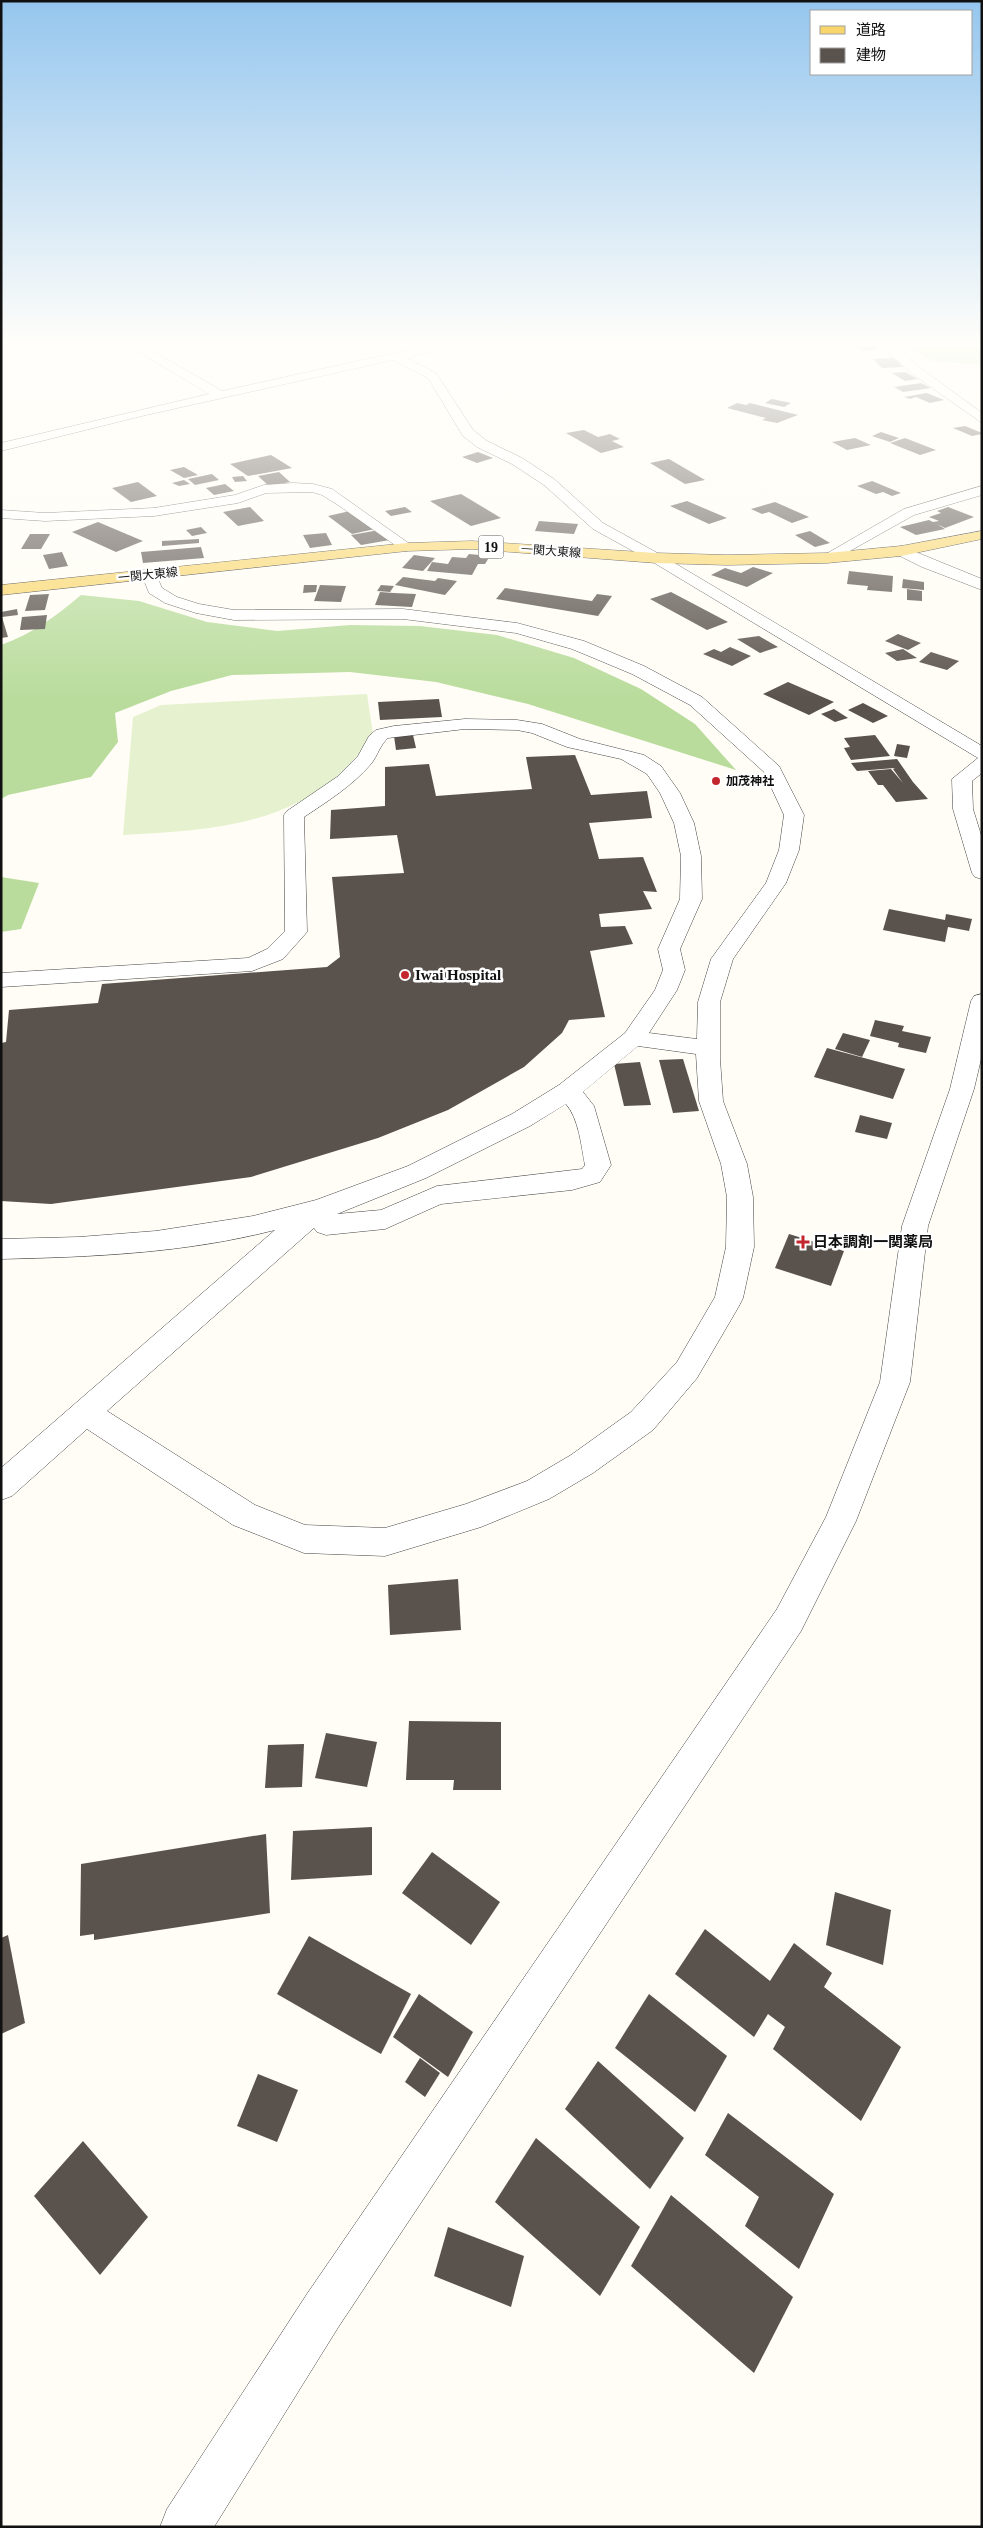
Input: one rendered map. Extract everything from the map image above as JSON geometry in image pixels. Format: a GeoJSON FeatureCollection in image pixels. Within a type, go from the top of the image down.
{"type":"FeatureCollection","features":[{"type":"Feature","properties":{"kind":"main road","name":"一関大東線"},"geometry":{"type":"LineString","coordinates":[[1,590],[150,576],[407,547],[472,545],[656,558],[728,560],[827,558],[901,551],[982,535]]}},
{"type":"Feature","properties":{"kind":"street"},"geometry":{"type":"LineString","coordinates":[[522,464],[549,482],[598,526],[656,558],[982,754]]}},
{"type":"Feature","properties":{"kind":"street"},"geometry":{"type":"LineString","coordinates":[[1,514],[45,517],[154,512],[238,499],[264,490],[293,487],[313,488],[327,492],[407,547]]}},
{"type":"Feature","properties":{"kind":"street"},"geometry":{"type":"LineString","coordinates":[[827,558],[909,512],[982,490]]}},
{"type":"Feature","properties":{"kind":"street"},"geometry":{"type":"LineString","coordinates":[[901,551],[927,564],[982,585]]}},
{"type":"Feature","properties":{"kind":"street"},"geometry":{"type":"LineString","coordinates":[[86,1413],[244,1516],[304,1539],[385,1542],[470,1517],[545,1486],[582,1464],[642,1421],[687,1370],[728,1298],[740,1247],[740,1197],[734,1164],[711,1101],[708,1048],[709,1002],[722,959],[776,883],[789,850],[794,815],[772,770],[696,701],[638,670],[578,645],[517,628],[403,614],[234,615],[196,608],[171,600],[155,590],[150,576]]}},
{"type":"Feature","properties":{"kind":"street"},"geometry":{"type":"LineString","coordinates":[[1,980],[252,964],[263,961],[280,950],[296,932],[294,815],[297,811],[328,794],[344,781],[366,758],[375,740],[382,734],[394,731],[465,724],[517,725],[536,728],[574,744],[627,755],[654,770],[670,793],[684,823],[691,856],[691,899],[669,950],[674,970],[666,990],[633,1038],[568,1091],[521,1120],[469,1148],[417,1172],[322,1208],[253,1226],[156,1241],[79,1247],[1,1249]]}},
{"type":"Feature","properties":{"kind":"street"},"geometry":{"type":"LineString","coordinates":[[982,763],[962,779],[963,809],[982,873]]}},
{"type":"Feature","properties":{"kind":"street"},"geometry":{"type":"LineString","coordinates":[[185,2527],[323,2310],[790,1620],[840,1521],[895,1382],[915,1226],[962,1089],[982,1001]]}},
{"type":"Feature","properties":{"kind":"street"},"geometry":{"type":"LineString","coordinates":[[633,1038],[708,1048]]}},
{"type":"Feature","properties":{"kind":"street"},"geometry":{"type":"LineString","coordinates":[[322,1208],[326,1225],[386,1220],[437,1195],[572,1181],[591,1176],[598,1165],[588,1122],[582,1106],[568,1091]]}},
{"type":"Feature","properties":{"kind":"street"},"geometry":{"type":"LineString","coordinates":[[1,1487],[283,1238],[322,1208]]}},
{"type":"Feature","properties":{"kind":"green space"},"geometry":{"type":"Polygon","coordinates":[[[81,595],[139,601],[207,622],[277,631],[350,625],[420,626],[497,635],[574,658],[641,689],[695,724],[736,770],[528,704],[436,682],[350,672],[232,675],[171,691],[115,713],[118,742],[91,777],[8,795],[1,799],[1,645],[23,636],[43,624],[81,595]]]}},
{"type":"Feature","properties":{"kind":"green space"},"geometry":{"type":"Polygon","coordinates":[[[367,694],[373,734],[349,766],[321,789],[295,804],[268,815],[240,822],[212,828],[123,835],[133,717],[161,705],[367,694]]]}},
{"type":"Feature","properties":{"kind":"green space"},"geometry":{"type":"Polygon","coordinates":[[[1,877],[39,883],[21,929],[1,932],[1,877]]]}},
{"type":"Feature","properties":{"kind":"building"},"geometry":{"type":"Polygon","coordinates":[[[230,464],[285,464],[292,468],[248,476],[230,464]]]}},
{"type":"Feature","properties":{"kind":"building"},"geometry":{"type":"Polygon","coordinates":[[[652,464],[678,464],[705,480],[685,484],[652,464]]]}},
{"type":"Feature","properties":{"kind":"building"},"geometry":{"type":"Polygon","coordinates":[[[184,467],[198,475],[184,478],[170,470],[184,467]]]}},
{"type":"Feature","properties":{"kind":"building"},"geometry":{"type":"Polygon","coordinates":[[[279,472],[290,482],[269,486],[258,476],[279,472]]]}},
{"type":"Feature","properties":{"kind":"building"},"geometry":{"type":"Polygon","coordinates":[[[212,474],[219,480],[195,485],[188,479],[212,474]]]}},
{"type":"Feature","properties":{"kind":"building"},"geometry":{"type":"Polygon","coordinates":[[[243,476],[247,481],[235,482],[232,477],[243,476]]]}},
{"type":"Feature","properties":{"kind":"building"},"geometry":{"type":"Polygon","coordinates":[[[184,480],[190,484],[179,486],[172,483],[184,480]]]}},
{"type":"Feature","properties":{"kind":"building"},"geometry":{"type":"Polygon","coordinates":[[[872,481],[901,493],[892,496],[883,492],[876,494],[857,486],[872,481]]]}},
{"type":"Feature","properties":{"kind":"building"},"geometry":{"type":"Polygon","coordinates":[[[138,482],[157,496],[131,502],[112,488],[138,482]]]}},
{"type":"Feature","properties":{"kind":"building"},"geometry":{"type":"Polygon","coordinates":[[[225,484],[234,491],[214,495],[206,488],[225,484]]]}},
{"type":"Feature","properties":{"kind":"building"},"geometry":{"type":"Polygon","coordinates":[[[461,494],[501,518],[471,526],[430,501],[461,494]]]}},
{"type":"Feature","properties":{"kind":"building"},"geometry":{"type":"Polygon","coordinates":[[[687,501],[727,518],[709,524],[670,506],[687,501]]]}},
{"type":"Feature","properties":{"kind":"building"},"geometry":{"type":"Polygon","coordinates":[[[775,502],[809,517],[792,523],[769,512],[762,514],[751,509],[775,502]]]}},
{"type":"Feature","properties":{"kind":"building"},"geometry":{"type":"Polygon","coordinates":[[[250,507],[264,521],[238,526],[223,512],[250,507]]]}},
{"type":"Feature","properties":{"kind":"building"},"geometry":{"type":"Polygon","coordinates":[[[405,507],[412,512],[391,516],[385,511],[405,507]]]}},
{"type":"Feature","properties":{"kind":"building"},"geometry":{"type":"Polygon","coordinates":[[[948,507],[974,517],[945,528],[937,524],[945,529],[916,535],[900,527],[929,520],[933,522],[939,521],[929,517],[941,513],[937,511],[948,507]]]}},
{"type":"Feature","properties":{"kind":"building"},"geometry":{"type":"Polygon","coordinates":[[[350,511],[375,529],[352,534],[328,516],[350,511]]]}},
{"type":"Feature","properties":{"kind":"building"},"geometry":{"type":"Polygon","coordinates":[[[539,521],[578,524],[574,534],[535,531],[539,521]]]}},
{"type":"Feature","properties":{"kind":"building"},"geometry":{"type":"Polygon","coordinates":[[[98,522],[143,541],[116,552],[72,532],[98,522]]]}},
{"type":"Feature","properties":{"kind":"building"},"geometry":{"type":"Polygon","coordinates":[[[201,527],[207,533],[192,536],[186,530],[201,527]]]}},
{"type":"Feature","properties":{"kind":"building"},"geometry":{"type":"Polygon","coordinates":[[[379,530],[390,540],[361,545],[351,535],[379,530]]]}},
{"type":"Feature","properties":{"kind":"building"},"geometry":{"type":"Polygon","coordinates":[[[810,531],[830,543],[815,547],[795,535],[810,531]]]}},
{"type":"Feature","properties":{"kind":"building"},"geometry":{"type":"Polygon","coordinates":[[[326,533],[332,545],[310,548],[303,535],[326,533]]]}},
{"type":"Feature","properties":{"kind":"building"},"geometry":{"type":"Polygon","coordinates":[[[30,534],[50,534],[41,549],[21,549],[30,534]]]}},
{"type":"Feature","properties":{"kind":"building"},"geometry":{"type":"Polygon","coordinates":[[[199,539],[199,543],[162,546],[162,541],[199,539]]]}},
{"type":"Feature","properties":{"kind":"building"},"geometry":{"type":"Polygon","coordinates":[[[201,547],[204,558],[143,563],[141,552],[201,547]]]}},
{"type":"Feature","properties":{"kind":"building"},"geometry":{"type":"Polygon","coordinates":[[[62,552],[68,566],[49,569],[43,555],[62,552]]]}},
{"type":"Feature","properties":{"kind":"building"},"geometry":{"type":"Polygon","coordinates":[[[469,554],[490,556],[485,564],[478,564],[472,575],[427,571],[432,562],[448,564],[452,557],[466,558],[469,554]]]}},
{"type":"Feature","properties":{"kind":"building"},"geometry":{"type":"Polygon","coordinates":[[[414,555],[435,558],[423,571],[402,568],[414,555]]]}},
{"type":"Feature","properties":{"kind":"building"},"geometry":{"type":"Polygon","coordinates":[[[753,567],[773,573],[747,587],[711,575],[725,568],[741,573],[753,567]]]}},
{"type":"Feature","properties":{"kind":"building"},"geometry":{"type":"Polygon","coordinates":[[[849,571],[893,576],[892,592],[867,590],[868,586],[847,584],[849,571]]]}},
{"type":"Feature","properties":{"kind":"building"},"geometry":{"type":"Polygon","coordinates":[[[403,577],[435,581],[438,578],[457,581],[445,595],[395,585],[403,577]]]}},
{"type":"Feature","properties":{"kind":"building"},"geometry":{"type":"Polygon","coordinates":[[[903,579],[924,582],[924,590],[902,588],[903,579]]]}},
{"type":"Feature","properties":{"kind":"building"},"geometry":{"type":"Polygon","coordinates":[[[304,585],[317,585],[316,592],[303,593],[304,585]]]}},
{"type":"Feature","properties":{"kind":"building"},"geometry":{"type":"Polygon","coordinates":[[[320,585],[346,586],[341,602],[314,601],[320,585]]]}},
{"type":"Feature","properties":{"kind":"building"},"geometry":{"type":"Polygon","coordinates":[[[381,585],[394,586],[390,592],[377,591],[381,585]]]}},
{"type":"Feature","properties":{"kind":"building"},"geometry":{"type":"Polygon","coordinates":[[[505,588],[592,601],[597,594],[612,596],[598,616],[496,599],[505,588]]]}},
{"type":"Feature","properties":{"kind":"building"},"geometry":{"type":"Polygon","coordinates":[[[907,589],[922,591],[922,601],[907,600],[907,589]]]}},
{"type":"Feature","properties":{"kind":"building"},"geometry":{"type":"Polygon","coordinates":[[[380,592],[416,594],[412,607],[375,605],[380,592]]]}},
{"type":"Feature","properties":{"kind":"building"},"geometry":{"type":"Polygon","coordinates":[[[671,592],[728,622],[707,630],[650,599],[671,592]]]}},
{"type":"Feature","properties":{"kind":"building"},"geometry":{"type":"Polygon","coordinates":[[[49,594],[45,610],[25,611],[30,595],[49,594]]]}},
{"type":"Feature","properties":{"kind":"building"},"geometry":{"type":"Polygon","coordinates":[[[17,609],[18,615],[2,617],[8,637],[1,638],[1,612],[17,609]]]}},
{"type":"Feature","properties":{"kind":"building"},"geometry":{"type":"Polygon","coordinates":[[[47,615],[45,629],[20,630],[22,617],[47,615]]]}},
{"type":"Feature","properties":{"kind":"building"},"geometry":{"type":"Polygon","coordinates":[[[898,634],[921,643],[908,650],[885,641],[898,634]]]}},
{"type":"Feature","properties":{"kind":"building"},"geometry":{"type":"Polygon","coordinates":[[[759,636],[778,647],[760,653],[737,639],[759,636]]]}},
{"type":"Feature","properties":{"kind":"building"},"geometry":{"type":"Polygon","coordinates":[[[730,647],[751,656],[732,666],[703,654],[714,649],[721,652],[730,647]]]}},
{"type":"Feature","properties":{"kind":"building"},"geometry":{"type":"Polygon","coordinates":[[[903,649],[917,658],[897,661],[885,653],[903,649]]]}},
{"type":"Feature","properties":{"kind":"building"},"geometry":{"type":"Polygon","coordinates":[[[931,652],[959,661],[947,670],[919,662],[931,652]]]}},
{"type":"Feature","properties":{"kind":"building"},"geometry":{"type":"Polygon","coordinates":[[[788,682],[834,702],[809,715],[763,694],[788,682]]]}},
{"type":"Feature","properties":{"kind":"building"},"geometry":{"type":"Polygon","coordinates":[[[439,699],[442,717],[380,720],[378,702],[439,699]]]}},
{"type":"Feature","properties":{"kind":"building"},"geometry":{"type":"Polygon","coordinates":[[[863,703],[888,716],[873,723],[848,710],[863,703]]]}},
{"type":"Feature","properties":{"kind":"building"},"geometry":{"type":"Polygon","coordinates":[[[834,709],[848,718],[835,722],[821,714],[834,709]]]}},
{"type":"Feature","properties":{"kind":"building"},"geometry":{"type":"Polygon","coordinates":[[[413,735],[416,748],[396,750],[394,736],[413,735]]]}},
{"type":"Feature","properties":{"kind":"building"},"geometry":{"type":"Polygon","coordinates":[[[875,735],[890,756],[851,760],[844,748],[850,747],[844,738],[875,735]]]}},
{"type":"Feature","properties":{"kind":"building"},"geometry":{"type":"Polygon","coordinates":[[[897,744],[910,746],[907,758],[894,756],[897,744]]]}},
{"type":"Feature","properties":{"kind":"building","name":"Iwai Hospital"},"geometry":{"type":"Polygon","coordinates":[[[575,755],[591,795],[647,791],[652,818],[589,823],[599,859],[643,857],[657,892],[643,891],[652,909],[599,914],[601,927],[625,926],[633,944],[590,951],[605,1017],[569,1020],[562,1033],[524,1067],[448,1110],[378,1138],[251,1177],[51,1204],[1,1201],[1,1043],[6,1042],[9,1010],[98,1003],[102,984],[327,967],[340,957],[332,877],[404,873],[397,835],[330,839],[331,810],[385,806],[385,767],[429,764],[436,796],[532,789],[526,757],[575,755]]]}},
{"type":"Feature","properties":{"kind":"building"},"geometry":{"type":"Polygon","coordinates":[[[897,759],[928,799],[896,802],[883,785],[878,785],[868,771],[891,769],[903,783],[893,769],[895,768],[857,771],[851,763],[897,759]]]}},
{"type":"Feature","properties":{"kind":"building"},"geometry":{"type":"Polygon","coordinates":[[[889,909],[945,920],[946,914],[972,919],[969,931],[948,927],[945,942],[883,930],[889,909]]]}},
{"type":"Feature","properties":{"kind":"building"},"geometry":{"type":"Polygon","coordinates":[[[875,1020],[904,1026],[902,1031],[931,1037],[926,1053],[898,1047],[899,1043],[870,1036],[875,1020]]]}},
{"type":"Feature","properties":{"kind":"building"},"geometry":{"type":"Polygon","coordinates":[[[843,1033],[870,1040],[862,1057],[835,1049],[843,1033]]]}},
{"type":"Feature","properties":{"kind":"building"},"geometry":{"type":"Polygon","coordinates":[[[827,1048],[905,1069],[893,1099],[814,1077],[827,1048]]]}},
{"type":"Feature","properties":{"kind":"building"},"geometry":{"type":"Polygon","coordinates":[[[683,1059],[699,1111],[673,1113],[659,1060],[683,1059]]]}},
{"type":"Feature","properties":{"kind":"building"},"geometry":{"type":"Polygon","coordinates":[[[640,1062],[651,1105],[624,1106],[614,1064],[640,1062]]]}},
{"type":"Feature","properties":{"kind":"building"},"geometry":{"type":"Polygon","coordinates":[[[860,1115],[892,1123],[887,1139],[855,1132],[860,1115]]]}},
{"type":"Feature","properties":{"kind":"building"},"geometry":{"type":"Polygon","coordinates":[[[789,1234],[844,1251],[831,1286],[775,1268],[789,1234]]]}},
{"type":"Feature","properties":{"kind":"building"},"geometry":{"type":"Polygon","coordinates":[[[458,1579],[461,1630],[390,1635],[388,1585],[458,1579]]]}},
{"type":"Feature","properties":{"kind":"building"},"geometry":{"type":"Polygon","coordinates":[[[409,1721],[501,1722],[501,1790],[453,1790],[454,1780],[406,1780],[409,1721]]]}},
{"type":"Feature","properties":{"kind":"building"},"geometry":{"type":"Polygon","coordinates":[[[326,1733],[377,1742],[367,1787],[315,1778],[326,1733]]]}},
{"type":"Feature","properties":{"kind":"building"},"geometry":{"type":"Polygon","coordinates":[[[304,1744],[302,1787],[265,1788],[268,1745],[304,1744]]]}},
{"type":"Feature","properties":{"kind":"building"},"geometry":{"type":"Polygon","coordinates":[[[372,1827],[372,1875],[291,1880],[293,1831],[372,1827]]]}},
{"type":"Feature","properties":{"kind":"building"},"geometry":{"type":"Polygon","coordinates":[[[266,1834],[270,1913],[94,1940],[94,1934],[80,1936],[81,1864],[266,1834]]]}},
{"type":"Feature","properties":{"kind":"building"},"geometry":{"type":"Polygon","coordinates":[[[432,1852],[500,1902],[471,1945],[402,1893],[432,1852]]]}},
{"type":"Feature","properties":{"kind":"building"},"geometry":{"type":"Polygon","coordinates":[[[835,1892],[891,1910],[883,1965],[826,1945],[835,1892]]]}},
{"type":"Feature","properties":{"kind":"building"},"geometry":{"type":"Polygon","coordinates":[[[705,1929],[770,1981],[794,1943],[832,1973],[824,1987],[901,2047],[861,2121],[773,2049],[785,2027],[768,2014],[754,2037],[675,1974],[705,1929]]]}},
{"type":"Feature","properties":{"kind":"building"},"geometry":{"type":"Polygon","coordinates":[[[8,1935],[25,2023],[1,2034],[1,1938],[8,1935]]]}},
{"type":"Feature","properties":{"kind":"building"},"geometry":{"type":"Polygon","coordinates":[[[309,1936],[411,1994],[381,2054],[277,1994],[309,1936]]]}},
{"type":"Feature","properties":{"kind":"building"},"geometry":{"type":"Polygon","coordinates":[[[419,1994],[473,2032],[448,2077],[393,2037],[419,1994]]]}},
{"type":"Feature","properties":{"kind":"building"},"geometry":{"type":"Polygon","coordinates":[[[649,1994],[727,2056],[695,2112],[615,2048],[649,1994]]]}},
{"type":"Feature","properties":{"kind":"building"},"geometry":{"type":"Polygon","coordinates":[[[420,2058],[440,2073],[425,2097],[405,2082],[420,2058]]]}},
{"type":"Feature","properties":{"kind":"building"},"geometry":{"type":"Polygon","coordinates":[[[598,2061],[684,2138],[650,2189],[565,2109],[598,2061]]]}},
{"type":"Feature","properties":{"kind":"building"},"geometry":{"type":"Polygon","coordinates":[[[258,2074],[298,2090],[277,2142],[237,2126],[258,2074]]]}},
{"type":"Feature","properties":{"kind":"building"},"geometry":{"type":"Polygon","coordinates":[[[728,2113],[834,2194],[799,2269],[745,2226],[759,2197],[705,2155],[728,2113]]]}},
{"type":"Feature","properties":{"kind":"building"},"geometry":{"type":"Polygon","coordinates":[[[536,2138],[640,2227],[600,2296],[495,2202],[536,2138]]]}},
{"type":"Feature","properties":{"kind":"building"},"geometry":{"type":"Polygon","coordinates":[[[83,2141],[148,2217],[100,2275],[34,2196],[83,2141]]]}},
{"type":"Feature","properties":{"kind":"building"},"geometry":{"type":"Polygon","coordinates":[[[671,2195],[793,2297],[754,2373],[631,2266],[671,2195]]]}},
{"type":"Feature","properties":{"kind":"building"},"geometry":{"type":"Polygon","coordinates":[[[448,2227],[524,2256],[511,2307],[434,2276],[448,2227]]]}},
{"type":"Feature","properties":{"kind":"place","name":"加茂神社"},"geometry":{"type":"Point","coordinates":[716,781]}},
{"type":"Feature","properties":{"kind":"place","name":"Iwai Hospital"},"geometry":{"type":"Point","coordinates":[405,975]}},
{"type":"Feature","properties":{"kind":"place","name":"日本調剤一関薬局"},"geometry":{"type":"Point","coordinates":[803,1242]}}]}
